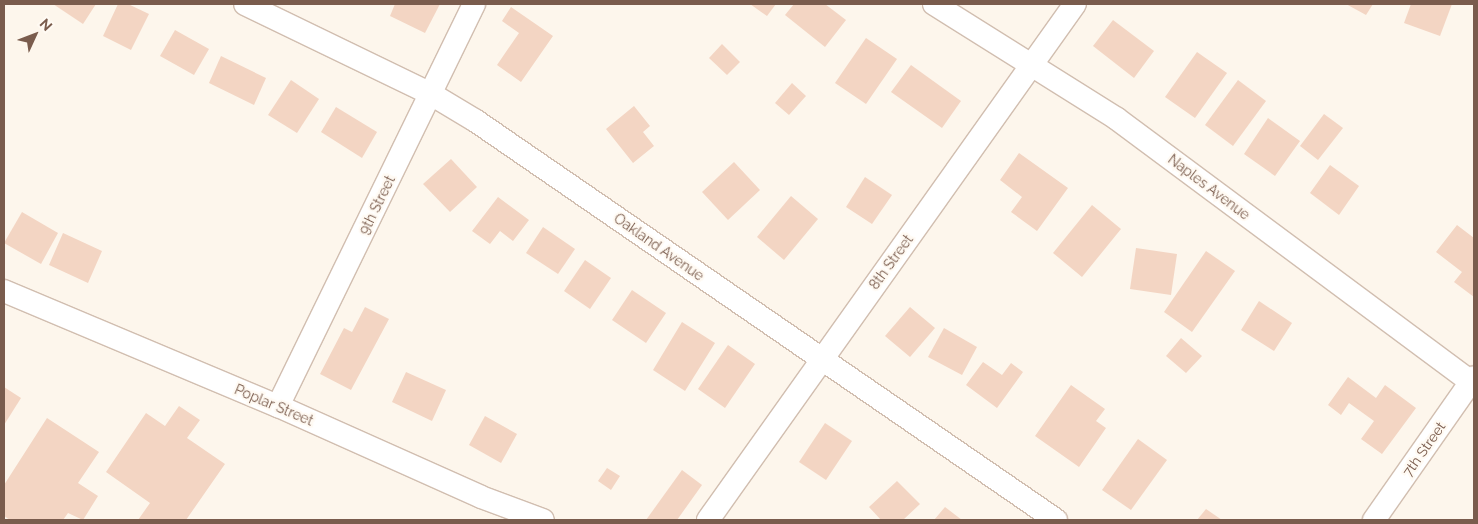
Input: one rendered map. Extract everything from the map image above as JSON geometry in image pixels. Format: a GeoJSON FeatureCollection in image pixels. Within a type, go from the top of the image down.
{"type":"FeatureCollection","features":[{"type":"Feature","properties":{"kind":"street","name":"Oakland Avenue"},"geometry":{"type":"LineString","coordinates":[[245,4],[431,94],[476,121],[1056,520]]}},
{"type":"Feature","properties":{"kind":"street","name":"9th Street"},"geometry":{"type":"LineString","coordinates":[[278,406],[474,4]]}},
{"type":"Feature","properties":{"kind":"street","name":"Naples Avenue"},"geometry":{"type":"LineString","coordinates":[[934,4],[1117,119],[1473,381]]}},
{"type":"Feature","properties":{"kind":"street","name":"8th Street"},"geometry":{"type":"LineString","coordinates":[[708,520],[821,358],[1033,66],[1075,4]]}},
{"type":"Feature","properties":{"kind":"street","name":"Poplar Street"},"geometry":{"type":"LineString","coordinates":[[4,291],[278,406],[481,497],[543,520]]}},
{"type":"Feature","properties":{"kind":"street","name":"7th Street"},"geometry":{"type":"LineString","coordinates":[[1374,520],[1473,381]]}},
{"type":"Feature","properties":{"kind":"building"},"geometry":{"type":"Polygon","coordinates":[[[53,4],[96,4],[83,24],[53,4]]]}},
{"type":"Feature","properties":{"kind":"building"},"geometry":{"type":"Polygon","coordinates":[[[118,4],[128,4],[149,14],[131,50],[103,36],[118,4]]]}},
{"type":"Feature","properties":{"kind":"building"},"geometry":{"type":"Polygon","coordinates":[[[395,4],[440,4],[425,33],[390,16],[395,4]]]}},
{"type":"Feature","properties":{"kind":"building"},"geometry":{"type":"Polygon","coordinates":[[[750,4],[776,4],[767,16],[750,4]]]}},
{"type":"Feature","properties":{"kind":"building"},"geometry":{"type":"Polygon","coordinates":[[[794,4],[825,4],[846,20],[825,47],[785,15],[794,4]]]}},
{"type":"Feature","properties":{"kind":"building"},"geometry":{"type":"Polygon","coordinates":[[[1346,4],[1373,4],[1366,15],[1346,4]]]}},
{"type":"Feature","properties":{"kind":"building"},"geometry":{"type":"Polygon","coordinates":[[[1411,4],[1452,4],[1440,36],[1404,23],[1411,4]]]}},
{"type":"Feature","properties":{"kind":"building"},"geometry":{"type":"Polygon","coordinates":[[[511,7],[553,36],[521,82],[497,65],[519,33],[502,21],[511,7]]]}},
{"type":"Feature","properties":{"kind":"building"},"geometry":{"type":"Polygon","coordinates":[[[1113,20],[1154,51],[1134,78],[1093,46],[1113,20]]]}},
{"type":"Feature","properties":{"kind":"building"},"geometry":{"type":"Polygon","coordinates":[[[175,30],[209,49],[194,75],[160,56],[175,30]]]}},
{"type":"Feature","properties":{"kind":"building"},"geometry":{"type":"Polygon","coordinates":[[[866,38],[897,59],[866,104],[835,83],[866,38]]]}},
{"type":"Feature","properties":{"kind":"building"},"geometry":{"type":"Polygon","coordinates":[[[722,44],[740,62],[727,75],[709,58],[722,44]]]}},
{"type":"Feature","properties":{"kind":"building"},"geometry":{"type":"Polygon","coordinates":[[[1197,52],[1227,73],[1195,118],[1165,97],[1197,52]]]}},
{"type":"Feature","properties":{"kind":"building"},"geometry":{"type":"Polygon","coordinates":[[[221,56],[266,78],[254,105],[209,83],[221,56]]]}},
{"type":"Feature","properties":{"kind":"building"},"geometry":{"type":"Polygon","coordinates":[[[911,65],[961,101],[942,128],[891,92],[911,65]]]}},
{"type":"Feature","properties":{"kind":"building"},"geometry":{"type":"Polygon","coordinates":[[[291,80],[319,99],[297,133],[268,115],[291,80]]]}},
{"type":"Feature","properties":{"kind":"building"},"geometry":{"type":"Polygon","coordinates":[[[1238,80],[1266,101],[1233,146],[1205,125],[1238,80]]]}},
{"type":"Feature","properties":{"kind":"building"},"geometry":{"type":"Polygon","coordinates":[[[792,83],[806,96],[789,115],[775,103],[792,83]]]}},
{"type":"Feature","properties":{"kind":"building"},"geometry":{"type":"Polygon","coordinates":[[[634,106],[650,126],[643,132],[654,146],[633,163],[606,129],[634,106]]]}},
{"type":"Feature","properties":{"kind":"building"},"geometry":{"type":"Polygon","coordinates":[[[336,107],[377,132],[362,158],[321,132],[336,107]]]}},
{"type":"Feature","properties":{"kind":"building"},"geometry":{"type":"Polygon","coordinates":[[[1324,114],[1343,128],[1318,160],[1300,146],[1324,114]]]}},
{"type":"Feature","properties":{"kind":"building"},"geometry":{"type":"Polygon","coordinates":[[[1268,118],[1300,141],[1275,176],[1244,154],[1268,118]]]}},
{"type":"Feature","properties":{"kind":"building"},"geometry":{"type":"Polygon","coordinates":[[[1019,153],[1068,188],[1037,231],[1011,212],[1022,197],[1000,180],[1019,153]]]}},
{"type":"Feature","properties":{"kind":"building"},"geometry":{"type":"Polygon","coordinates":[[[451,159],[477,187],[450,212],[423,184],[451,159]]]}},
{"type":"Feature","properties":{"kind":"building"},"geometry":{"type":"Polygon","coordinates":[[[734,162],[760,190],[728,220],[702,192],[734,162]]]}},
{"type":"Feature","properties":{"kind":"building"},"geometry":{"type":"Polygon","coordinates":[[[1330,165],[1359,186],[1339,215],[1310,193],[1330,165]]]}},
{"type":"Feature","properties":{"kind":"building"},"geometry":{"type":"Polygon","coordinates":[[[865,177],[892,195],[872,224],[846,207],[865,177]]]}},
{"type":"Feature","properties":{"kind":"building"},"geometry":{"type":"Polygon","coordinates":[[[791,196],[818,219],[784,260],[757,237],[791,196]]]}},
{"type":"Feature","properties":{"kind":"building"},"geometry":{"type":"Polygon","coordinates":[[[498,197],[529,220],[513,241],[500,231],[490,244],[472,231],[498,197]]]}},
{"type":"Feature","properties":{"kind":"building"},"geometry":{"type":"Polygon","coordinates":[[[1092,205],[1121,229],[1082,277],[1053,253],[1092,205]]]}},
{"type":"Feature","properties":{"kind":"building"},"geometry":{"type":"Polygon","coordinates":[[[22,212],[58,233],[41,264],[4,243],[22,212]]]}},
{"type":"Feature","properties":{"kind":"building"},"geometry":{"type":"Polygon","coordinates":[[[1457,225],[1474,238],[1474,297],[1454,282],[1462,272],[1436,252],[1457,225]]]}},
{"type":"Feature","properties":{"kind":"building"},"geometry":{"type":"Polygon","coordinates":[[[543,227],[575,249],[558,274],[526,253],[543,227]]]}},
{"type":"Feature","properties":{"kind":"building"},"geometry":{"type":"Polygon","coordinates":[[[63,233],[102,251],[88,283],[49,265],[63,233]]]}},
{"type":"Feature","properties":{"kind":"building"},"geometry":{"type":"Polygon","coordinates":[[[1136,248],[1177,254],[1171,295],[1130,289],[1136,248]]]}},
{"type":"Feature","properties":{"kind":"building"},"geometry":{"type":"Polygon","coordinates":[[[1206,251],[1235,271],[1192,332],[1164,312],[1206,251]]]}},
{"type":"Feature","properties":{"kind":"building"},"geometry":{"type":"Polygon","coordinates":[[[585,260],[611,278],[590,309],[564,291],[585,260]]]}},
{"type":"Feature","properties":{"kind":"building"},"geometry":{"type":"Polygon","coordinates":[[[632,290],[666,313],[646,343],[612,320],[632,290]]]}},
{"type":"Feature","properties":{"kind":"building"},"geometry":{"type":"Polygon","coordinates":[[[1259,301],[1292,323],[1274,351],[1241,330],[1259,301]]]}},
{"type":"Feature","properties":{"kind":"building"},"geometry":{"type":"Polygon","coordinates":[[[365,307],[389,319],[351,390],[320,374],[344,328],[352,332],[365,307]]]}},
{"type":"Feature","properties":{"kind":"building"},"geometry":{"type":"Polygon","coordinates":[[[910,307],[935,328],[910,357],[885,336],[910,307]]]}},
{"type":"Feature","properties":{"kind":"building"},"geometry":{"type":"Polygon","coordinates":[[[682,322],[715,343],[685,391],[653,370],[682,322]]]}},
{"type":"Feature","properties":{"kind":"building"},"geometry":{"type":"Polygon","coordinates":[[[944,328],[977,347],[962,375],[928,357],[944,328]]]}},
{"type":"Feature","properties":{"kind":"building"},"geometry":{"type":"Polygon","coordinates":[[[1181,338],[1202,356],[1186,373],[1166,356],[1181,338]]]}},
{"type":"Feature","properties":{"kind":"building"},"geometry":{"type":"Polygon","coordinates":[[[728,345],[755,364],[725,408],[698,389],[728,345]]]}},
{"type":"Feature","properties":{"kind":"building"},"geometry":{"type":"Polygon","coordinates":[[[983,362],[1002,375],[1011,363],[1023,372],[997,408],[966,385],[983,362]]]}},
{"type":"Feature","properties":{"kind":"building"},"geometry":{"type":"Polygon","coordinates":[[[406,372],[446,390],[432,421],[392,402],[406,372]]]}},
{"type":"Feature","properties":{"kind":"building"},"geometry":{"type":"Polygon","coordinates":[[[1348,377],[1376,398],[1385,385],[1416,408],[1382,454],[1361,439],[1374,421],[1349,403],[1341,415],[1328,405],[1348,377]]]}},
{"type":"Feature","properties":{"kind":"building"},"geometry":{"type":"Polygon","coordinates":[[[1071,385],[1105,409],[1096,421],[1106,428],[1079,467],[1035,436],[1071,385]]]}},
{"type":"Feature","properties":{"kind":"building"},"geometry":{"type":"Polygon","coordinates":[[[4,387],[21,398],[4,425],[4,387]]]}},
{"type":"Feature","properties":{"kind":"building"},"geometry":{"type":"Polygon","coordinates":[[[179,406],[200,420],[187,438],[225,464],[186,520],[138,520],[150,503],[106,472],[146,413],[165,426],[179,406]]]}},
{"type":"Feature","properties":{"kind":"building"},"geometry":{"type":"Polygon","coordinates":[[[485,416],[517,434],[501,463],[469,445],[485,416]]]}},
{"type":"Feature","properties":{"kind":"building"},"geometry":{"type":"Polygon","coordinates":[[[47,418],[99,452],[78,483],[98,496],[83,520],[68,513],[63,520],[10,520],[4,516],[4,485],[47,418]]]}},
{"type":"Feature","properties":{"kind":"building"},"geometry":{"type":"Polygon","coordinates":[[[825,423],[852,441],[826,480],[799,462],[825,423]]]}},
{"type":"Feature","properties":{"kind":"building"},"geometry":{"type":"Polygon","coordinates":[[[1138,439],[1167,460],[1131,510],[1102,490],[1138,439]]]}},
{"type":"Feature","properties":{"kind":"building"},"geometry":{"type":"Polygon","coordinates":[[[607,468],[620,476],[611,490],[598,481],[607,468]]]}},
{"type":"Feature","properties":{"kind":"building"},"geometry":{"type":"Polygon","coordinates":[[[682,470],[702,485],[677,520],[646,520],[682,470]]]}},
{"type":"Feature","properties":{"kind":"building"},"geometry":{"type":"Polygon","coordinates":[[[897,481],[920,504],[903,520],[881,520],[869,507],[897,481]]]}},
{"type":"Feature","properties":{"kind":"building"},"geometry":{"type":"Polygon","coordinates":[[[945,507],[962,520],[934,520],[945,507]]]}},
{"type":"Feature","properties":{"kind":"building"},"geometry":{"type":"Polygon","coordinates":[[[1206,509],[1222,520],[1197,520],[1206,509]]]}}]}
